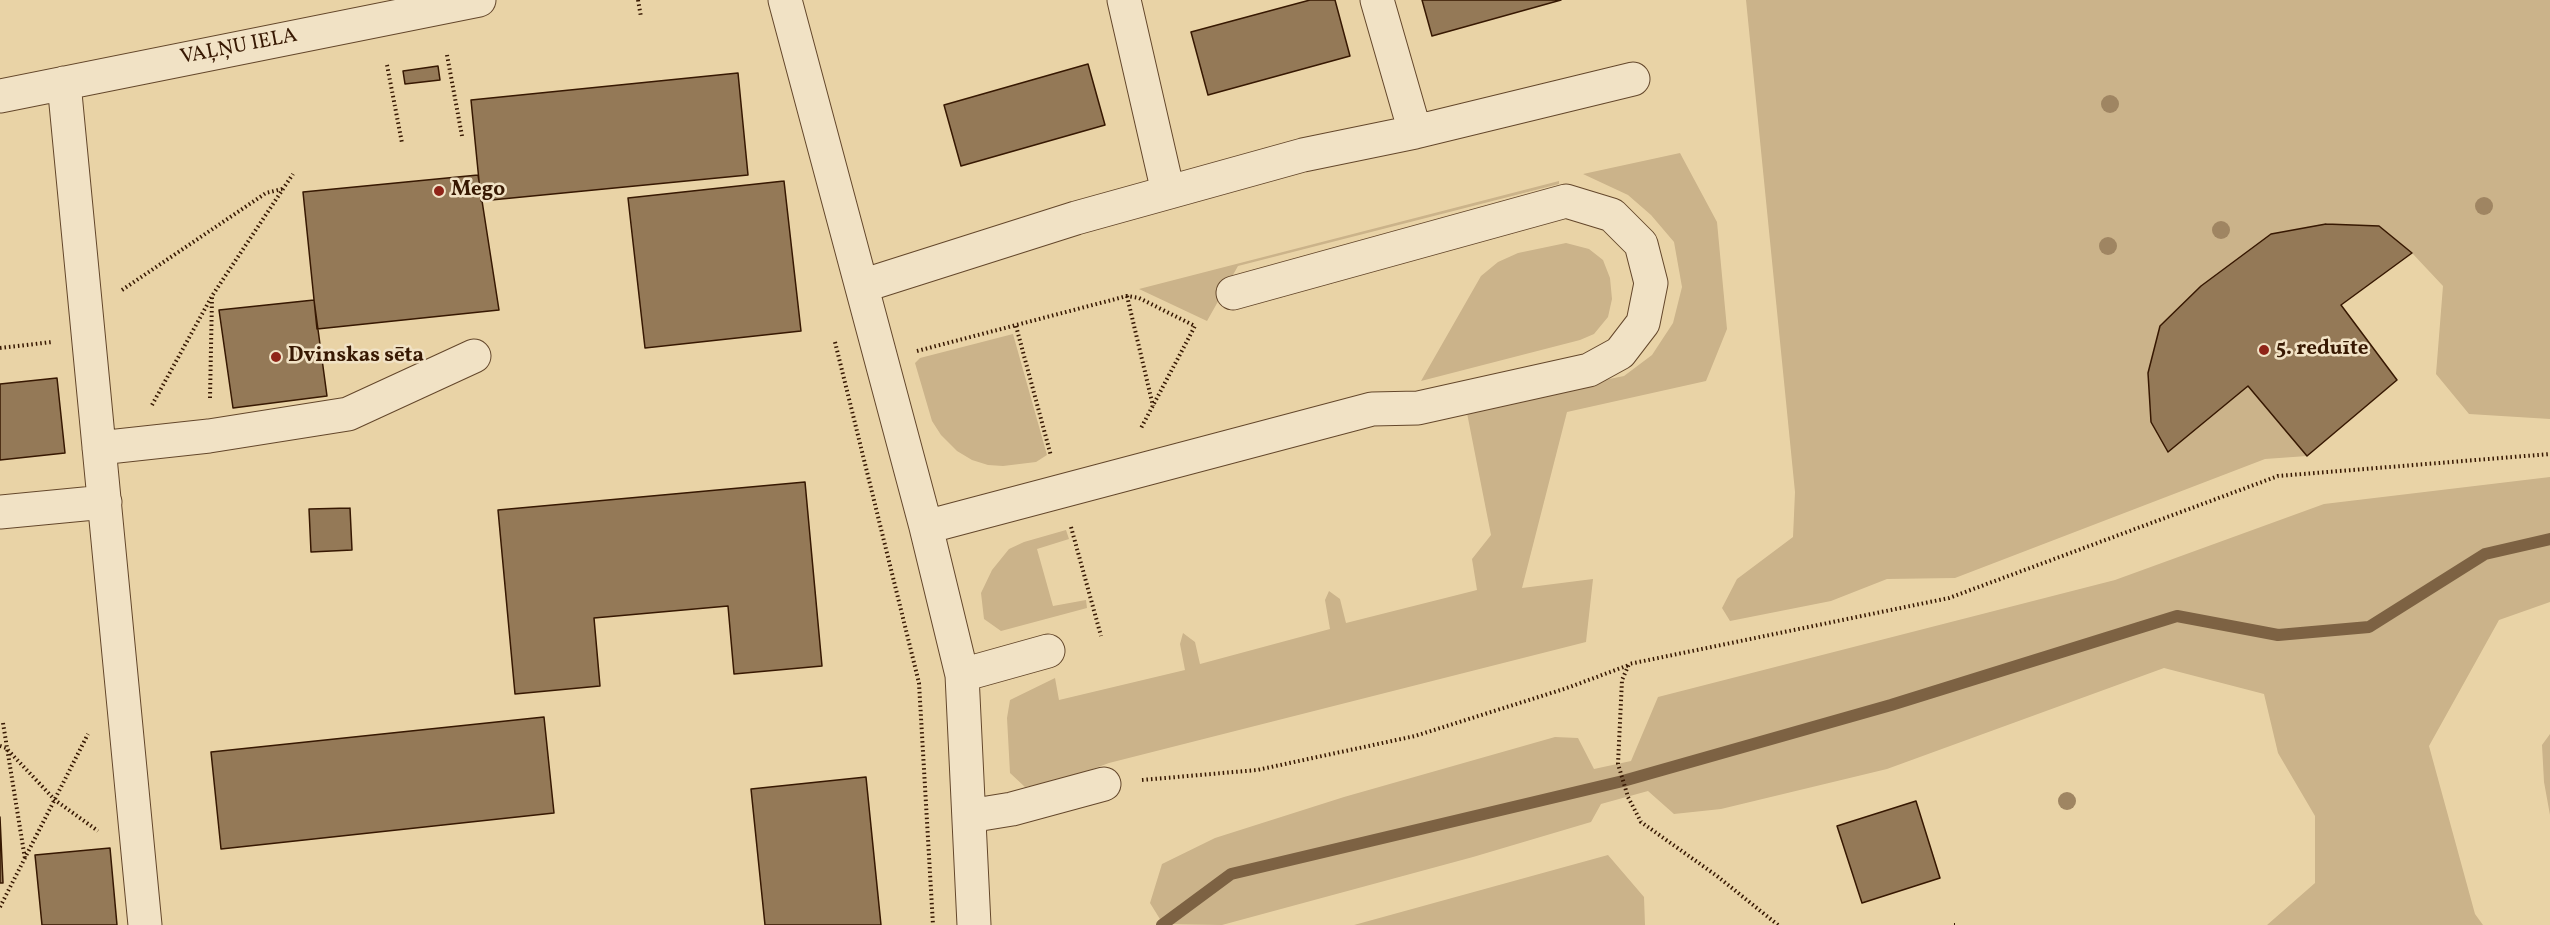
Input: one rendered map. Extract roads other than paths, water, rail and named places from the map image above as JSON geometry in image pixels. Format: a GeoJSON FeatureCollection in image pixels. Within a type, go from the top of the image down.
{"type":"FeatureCollection","features":[{"type":"Feature","properties":{"kind":"street","name":"VAĻŅU IELA"},"geometry":{"type":"LineString","coordinates":[[0,96],[479,0]]}},
{"type":"Feature","properties":{"kind":"street"},"geometry":{"type":"LineString","coordinates":[[785,0],[926,527],[962,675],[974,925]]}},
{"type":"Feature","properties":{"kind":"street"},"geometry":{"type":"LineString","coordinates":[[1124,0],[1168,192]]}},
{"type":"Feature","properties":{"kind":"street"},"geometry":{"type":"LineString","coordinates":[[1377,0],[1415,132]]}},
{"type":"Feature","properties":{"kind":"street"},"geometry":{"type":"LineString","coordinates":[[862,286],[1076,218],[1303,154],[1415,132],[1633,79]]}},
{"type":"Feature","properties":{"kind":"street"},"geometry":{"type":"LineString","coordinates":[[64,83],[88,326],[114,447],[105,502],[145,925]]}},
{"type":"Feature","properties":{"kind":"street"},"geometry":{"type":"LineString","coordinates":[[926,527],[1372,409],[1418,408],[1589,369],[1620,353],[1643,324],[1651,283],[1641,244],[1612,214],[1566,201],[1233,293]]}},
{"type":"Feature","properties":{"kind":"street"},"geometry":{"type":"LineString","coordinates":[[114,447],[209,436],[348,414],[474,356]]}},
{"type":"Feature","properties":{"kind":"street"},"geometry":{"type":"LineString","coordinates":[[0,512],[105,502]]}},
{"type":"Feature","properties":{"kind":"street"},"geometry":{"type":"LineString","coordinates":[[962,675],[1048,651]]}},
{"type":"Feature","properties":{"kind":"street"},"geometry":{"type":"LineString","coordinates":[[969,816],[1012,809],[1104,784]]}},
{"type":"Feature","properties":{"kind":"waterway"},"geometry":{"type":"LineString","coordinates":[[1162,925],[1231,874],[1623,781],[1891,705],[2177,616],[2278,635],[2369,627],[2485,554],[2550,539]]}},
{"type":"Feature","properties":{"kind":"place","name":"Mego"},"geometry":{"type":"Point","coordinates":[439,191]}},
{"type":"Feature","properties":{"kind":"place","name":"5. reduīte"},"geometry":{"type":"Point","coordinates":[2264,350]}},
{"type":"Feature","properties":{"kind":"place","name":"Dvinskas sēta"},"geometry":{"type":"Point","coordinates":[276,357]}}]}
